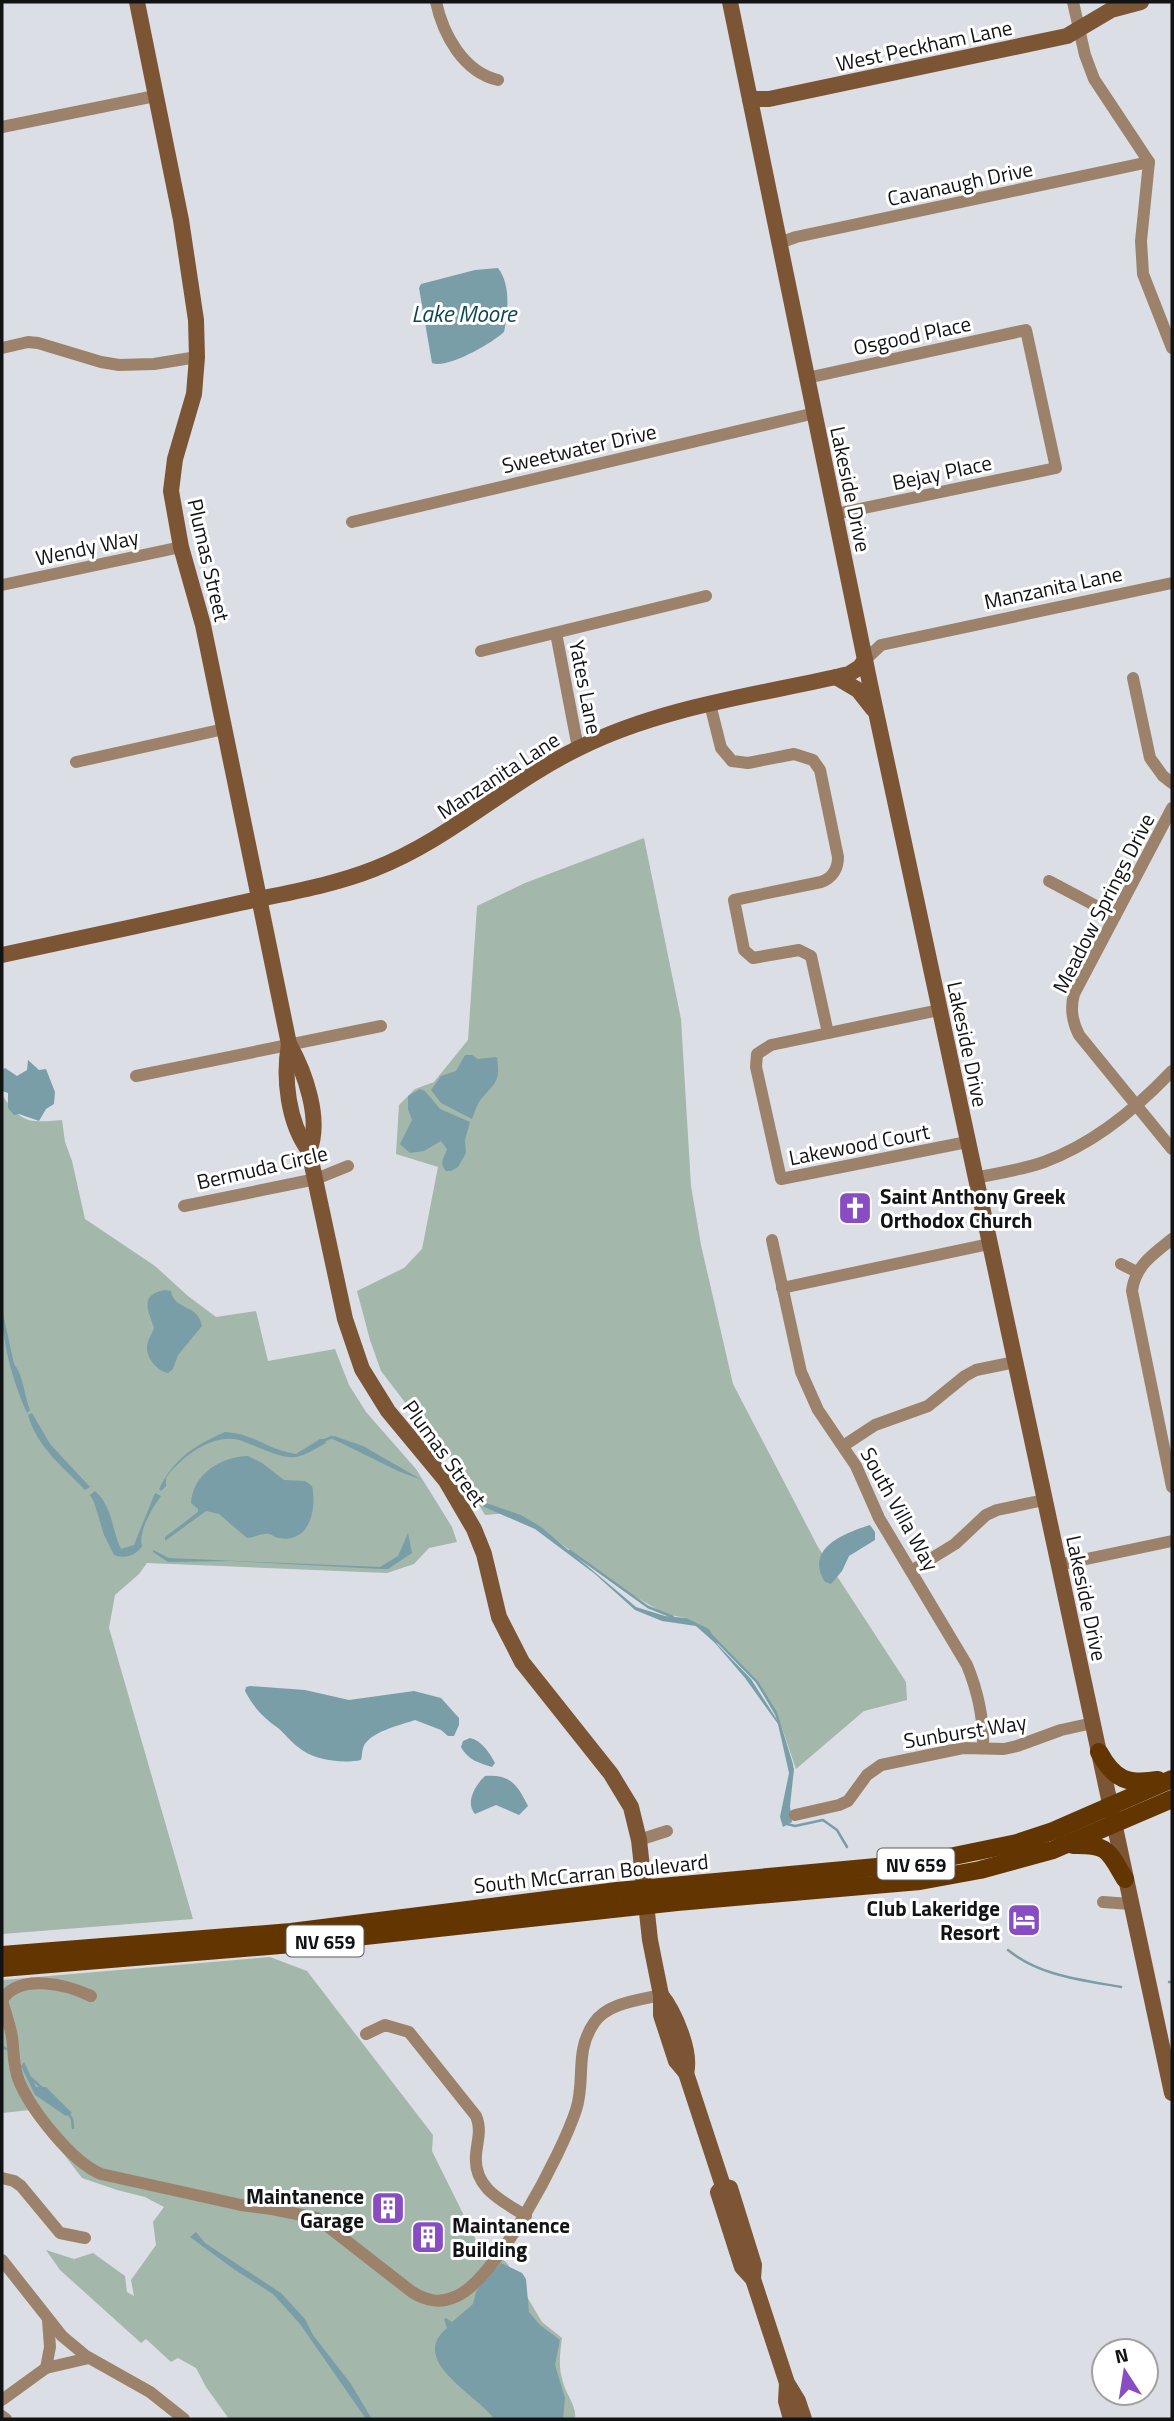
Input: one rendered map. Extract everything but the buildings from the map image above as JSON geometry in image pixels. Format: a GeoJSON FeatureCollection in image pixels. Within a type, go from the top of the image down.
{"type":"FeatureCollection","features":[{"type":"Feature","properties":{"kind":"main road"},"geometry":{"type":"LineString","coordinates":[[1099,1752],[1111,1772],[1127,1780],[1136,1782],[1172,1778]]}},
{"type":"Feature","properties":{"kind":"main road","name":"South McCarran Boulevard"},"geometry":{"type":"LineString","coordinates":[[2,1955],[290,1932],[646,1897],[819,1891],[894,1885],[968,1873],[1066,1845],[1172,1778]]}},
{"type":"Feature","properties":{"kind":"main road","name":"South McCarran Boulevard"},"geometry":{"type":"LineString","coordinates":[[2,1968],[292,1944],[920,1863],[1017,1843],[1172,1799]]}},
{"type":"Feature","properties":{"kind":"main road"},"geometry":{"type":"LineString","coordinates":[[1066,1845],[1096,1845],[1105,1850],[1125,1879]]}},
{"type":"Feature","properties":{"kind":"main road"},"geometry":{"type":"LineString","coordinates":[[819,1891],[829,1882],[894,1873],[920,1863]]}},
{"type":"Feature","properties":{"kind":"street","name":"Plumas Street"},"geometry":{"type":"LineString","coordinates":[[136,2],[186,249],[196,320],[194,394],[172,476],[174,509],[181,547],[200,613],[289,1044],[303,1073],[311,1099],[313,1139],[309,1151],[345,1319],[362,1369],[388,1411],[446,1481],[474,1529],[484,1554],[499,1617],[522,1662],[631,1807],[639,1840],[650,1940],[661,1995],[661,2015],[676,2061],[687,2073],[723,2186],[730,2188],[754,2265],[753,2279],[787,2384],[798,2401],[804,2419]]}},
{"type":"Feature","properties":{"kind":"street"},"geometry":{"type":"LineString","coordinates":[[436,2],[444,29],[464,59],[487,78],[498,80]]}},
{"type":"Feature","properties":{"kind":"street","name":"Lakeside Drive"},"geometry":{"type":"LineString","coordinates":[[730,2],[865,660],[1172,2093]]}},
{"type":"Feature","properties":{"kind":"street"},"geometry":{"type":"LineString","coordinates":[[1073,2],[1087,65],[1149,162],[1141,241],[1143,274],[1172,348]]}},
{"type":"Feature","properties":{"kind":"street","name":"West Peckham Lane"},"geometry":{"type":"LineString","coordinates":[[750,99],[769,99],[1067,36],[1111,10],[1141,2]]}},
{"type":"Feature","properties":{"kind":"street"},"geometry":{"type":"LineString","coordinates":[[2,127],[155,96]]}},
{"type":"Feature","properties":{"kind":"street","name":"Cavanaugh Drive"},"geometry":{"type":"LineString","coordinates":[[779,243],[796,237],[1149,162]]}},
{"type":"Feature","properties":{"kind":"street","name":"Osgood Place"},"geometry":{"type":"LineString","coordinates":[[807,378],[1026,330],[1056,468]]}},
{"type":"Feature","properties":{"kind":"street"},"geometry":{"type":"LineString","coordinates":[[2,348],[28,342],[38,343],[101,362],[136,365],[197,357]]}},
{"type":"Feature","properties":{"kind":"street","name":"Sweetwater Drive"},"geometry":{"type":"LineString","coordinates":[[352,522],[815,413]]}},
{"type":"Feature","properties":{"kind":"street","name":"Bejay Place"},"geometry":{"type":"LineString","coordinates":[[835,514],[1056,468]]}},
{"type":"Feature","properties":{"kind":"street","name":"Wendy Way"},"geometry":{"type":"LineString","coordinates":[[2,585],[181,547]]}},
{"type":"Feature","properties":{"kind":"street","name":"Manzanita Lane"},"geometry":{"type":"LineString","coordinates":[[2,955],[335,882],[398,859],[434,840],[537,771],[578,748],[649,719],[854,672],[876,647],[881,645],[1172,583]]}},
{"type":"Feature","properties":{"kind":"street","name":"Yates Lane"},"geometry":{"type":"LineString","coordinates":[[481,651],[706,596]]}},
{"type":"Feature","properties":{"kind":"street","name":"Yates Lane"},"geometry":{"type":"LineString","coordinates":[[556,634],[578,748]]}},
{"type":"Feature","properties":{"kind":"street"},"geometry":{"type":"LineString","coordinates":[[836,677],[858,690],[876,712]]}},
{"type":"Feature","properties":{"kind":"street"},"geometry":{"type":"LineString","coordinates":[[1133,678],[1150,758],[1163,776],[1172,783]]}},
{"type":"Feature","properties":{"kind":"street"},"geometry":{"type":"LineString","coordinates":[[710,704],[721,748],[732,761],[748,763],[794,754],[813,760],[820,770],[838,857],[837,869],[821,883],[734,900],[744,950],[752,958],[799,950],[811,957],[828,1033]]}},
{"type":"Feature","properties":{"kind":"street"},"geometry":{"type":"LineString","coordinates":[[76,762],[224,729]]}},
{"type":"Feature","properties":{"kind":"street","name":"Meadow Springs Drive"},"geometry":{"type":"LineString","coordinates":[[1172,808],[1074,994],[1071,1015],[1079,1035],[1172,1149]]}},
{"type":"Feature","properties":{"kind":"street"},"geometry":{"type":"LineString","coordinates":[[1049,881],[1115,916]]}},
{"type":"Feature","properties":{"kind":"street","name":"Lakewood Court"},"geometry":{"type":"LineString","coordinates":[[939,1010],[771,1045],[757,1054],[756,1067],[781,1179],[967,1142]]}},
{"type":"Feature","properties":{"kind":"street"},"geometry":{"type":"LineString","coordinates":[[136,1076],[381,1026]]}},
{"type":"Feature","properties":{"kind":"street"},"geometry":{"type":"LineString","coordinates":[[975,1178],[1021,1169],[1066,1153],[1109,1128],[1172,1071]]}},
{"type":"Feature","properties":{"kind":"street","name":"Bermuda Circle"},"geometry":{"type":"LineString","coordinates":[[184,1206],[316,1179],[348,1166]]}},
{"type":"Feature","properties":{"kind":"street"},"geometry":{"type":"LineString","coordinates":[[1172,1239],[1144,1262],[1133,1282],[1133,1301],[1172,1487]]}},
{"type":"Feature","properties":{"kind":"street","name":"South Villa Way"},"geometry":{"type":"LineString","coordinates":[[772,1240],[801,1372],[818,1410],[856,1466],[879,1518],[967,1665],[984,1729],[983,1748]]}},
{"type":"Feature","properties":{"kind":"street"},"geometry":{"type":"LineString","coordinates":[[782,1288],[989,1244]]}},
{"type":"Feature","properties":{"kind":"street"},"geometry":{"type":"LineString","coordinates":[[1121,1264],[1137,1272]]}},
{"type":"Feature","properties":{"kind":"street"},"geometry":{"type":"LineString","coordinates":[[843,1446],[875,1425],[928,1405],[976,1370],[1015,1362]]}},
{"type":"Feature","properties":{"kind":"street"},"geometry":{"type":"LineString","coordinates":[[911,1571],[954,1544],[986,1515],[1044,1500]]}},
{"type":"Feature","properties":{"kind":"street"},"geometry":{"type":"LineString","coordinates":[[1058,1565],[1172,1541]]}},
{"type":"Feature","properties":{"kind":"street","name":"Sunburst Way"},"geometry":{"type":"LineString","coordinates":[[795,1815],[839,1805],[854,1794],[867,1775],[881,1765],[963,1748],[1017,1746],[1061,1730],[1093,1724]]}},
{"type":"Feature","properties":{"kind":"street"},"geometry":{"type":"LineString","coordinates":[[639,1840],[667,1831]]}},
{"type":"Feature","properties":{"kind":"street"},"geometry":{"type":"LineString","coordinates":[[1103,1902],[1130,1904]]}},
{"type":"Feature","properties":{"kind":"street"},"geometry":{"type":"LineString","coordinates":[[91,1996],[55,1984],[23,1984],[7,1992],[2,2000],[12,2038],[14,2063],[24,2092],[81,2164],[101,2174],[241,2205],[272,2208],[317,2218],[412,2292],[427,2301],[440,2301],[460,2295],[486,2270],[526,2216],[577,2108],[580,2057],[593,2023],[613,2007],[661,1995]]}},
{"type":"Feature","properties":{"kind":"street"},"geometry":{"type":"LineString","coordinates":[[366,2034],[385,2025],[409,2032],[476,2116],[480,2125],[476,2166],[488,2193],[526,2216]]}},
{"type":"Feature","properties":{"kind":"street"},"geometry":{"type":"LineString","coordinates":[[2,2178],[14,2181],[20,2186],[60,2233],[85,2238]]}},
{"type":"Feature","properties":{"kind":"street"},"geometry":{"type":"LineString","coordinates":[[2,2260],[62,2336],[89,2358],[150,2392],[184,2419]]}},
{"type":"Feature","properties":{"kind":"street"},"geometry":{"type":"LineString","coordinates":[[46,2368],[50,2347],[48,2318]]}},
{"type":"Feature","properties":{"kind":"street"},"geometry":{"type":"LineString","coordinates":[[2,2400],[46,2368],[89,2358]]}},
{"type":"Feature","properties":{"kind":"street","name":"Plumas Street"},"geometry":{"type":"LineString","coordinates":[[787,2384],[786,2401],[791,2419]]}},
{"type":"Feature","properties":{"kind":"street"},"geometry":{"type":"LineString","coordinates":[[2,2416],[6,2419]]}},
{"type":"Feature","properties":{"kind":"green space"},"geometry":{"type":"Polygon","coordinates":[[[644,838],[681,1019],[691,1186],[701,1245],[733,1384],[818,1547],[906,1682],[907,1700],[864,1711],[796,1769],[782,1728],[756,1681],[721,1646],[686,1618],[665,1614],[624,1590],[533,1523],[508,1513],[485,1515],[446,1450],[381,1371],[357,1291],[404,1268],[422,1249],[438,1167],[396,1154],[399,1105],[415,1089],[434,1082],[468,1040],[477,906],[525,883],[644,838]]]}},
{"type":"Feature","properties":{"kind":"green space"},"geometry":{"type":"Polygon","coordinates":[[[2,1095],[15,1111],[26,1119],[62,1120],[85,1219],[155,1266],[216,1317],[256,1311],[268,1361],[335,1349],[349,1385],[366,1412],[416,1469],[452,1527],[457,1542],[429,1548],[414,1564],[387,1573],[147,1563],[139,1574],[115,1595],[109,1628],[193,1919],[2,1934],[2,1095]]]}},
{"type":"Feature","properties":{"kind":"green space"},"geometry":{"type":"Polygon","coordinates":[[[270,1957],[307,1971],[433,2135],[432,2151],[476,2240],[507,2263],[542,2322],[562,2338],[560,2371],[575,2419],[229,2419],[196,2368],[178,2358],[171,2362],[146,2339],[141,2343],[60,2270],[46,2250],[74,2259],[93,2253],[125,2276],[127,2292],[134,2296],[131,2280],[156,2245],[153,2222],[164,2207],[145,2197],[82,2178],[30,2110],[2,2113],[2,1980],[270,1957]]]}},
{"type":"Feature","properties":{"kind":"water","name":"Lake Moore"},"geometry":{"type":"Polygon","coordinates":[[[498,268],[507,290],[504,332],[459,359],[432,363],[419,288],[421,284],[475,270],[498,268]]]}},
{"type":"Feature","properties":{"kind":"water"},"geometry":{"type":"Polygon","coordinates":[[[465,1055],[478,1059],[497,1057],[496,1080],[479,1102],[472,1119],[441,1103],[431,1090],[441,1076],[456,1071],[465,1055]]]}},
{"type":"Feature","properties":{"kind":"water"},"geometry":{"type":"Polygon","coordinates":[[[28,1060],[39,1070],[46,1069],[55,1092],[54,1104],[46,1109],[39,1121],[19,1114],[14,1115],[8,1108],[8,1093],[2,1091],[2,1070],[5,1068],[17,1076],[27,1070],[28,1060]]]}},
{"type":"Feature","properties":{"kind":"water"},"geometry":{"type":"Polygon","coordinates":[[[420,1089],[425,1091],[440,1109],[470,1122],[465,1140],[466,1153],[458,1167],[451,1171],[446,1171],[443,1165],[447,1149],[441,1141],[424,1151],[410,1153],[400,1144],[412,1120],[408,1109],[408,1096],[420,1089]]]}},
{"type":"Feature","properties":{"kind":"water"},"geometry":{"type":"Polygon","coordinates":[[[171,1291],[177,1302],[196,1314],[202,1326],[178,1355],[173,1369],[168,1373],[153,1363],[147,1346],[154,1328],[148,1300],[157,1292],[171,1291]]]}},
{"type":"Feature","properties":{"kind":"water"},"geometry":{"type":"Polygon","coordinates":[[[2,1309],[14,1364],[20,1374],[30,1410],[27,1413],[9,1362],[2,1309]]]}},
{"type":"Feature","properties":{"kind":"water"},"geometry":{"type":"Polygon","coordinates":[[[32,1413],[50,1444],[90,1487],[85,1490],[44,1447],[28,1415],[32,1413]]]}},
{"type":"Feature","properties":{"kind":"water"},"geometry":{"type":"Polygon","coordinates":[[[225,1432],[236,1433],[296,1454],[320,1439],[324,1439],[326,1443],[304,1455],[290,1457],[239,1440],[218,1440],[188,1455],[166,1478],[166,1486],[161,1491],[159,1489],[171,1469],[178,1461],[203,1443],[225,1432]]]}},
{"type":"Feature","properties":{"kind":"water"},"geometry":{"type":"Polygon","coordinates":[[[334,1436],[363,1446],[422,1480],[333,1439],[334,1436]]]}},
{"type":"Feature","properties":{"kind":"water"},"geometry":{"type":"Polygon","coordinates":[[[248,1456],[284,1480],[305,1481],[312,1486],[312,1514],[304,1530],[298,1536],[290,1538],[267,1534],[247,1538],[219,1514],[206,1511],[165,1541],[165,1537],[198,1512],[191,1503],[197,1484],[203,1476],[218,1464],[248,1456]]]}},
{"type":"Feature","properties":{"kind":"water"},"geometry":{"type":"Polygon","coordinates":[[[95,1491],[105,1504],[121,1549],[134,1545],[155,1493],[161,1496],[147,1520],[142,1534],[142,1546],[133,1554],[126,1557],[114,1555],[90,1495],[95,1491]]]}},
{"type":"Feature","properties":{"kind":"water"},"geometry":{"type":"Polygon","coordinates":[[[477,1500],[521,1515],[541,1527],[636,1607],[665,1616],[686,1618],[709,1629],[718,1645],[751,1679],[779,1723],[794,1769],[790,1806],[792,1822],[783,1827],[780,1817],[789,1773],[778,1724],[745,1678],[715,1643],[696,1626],[662,1621],[635,1610],[595,1574],[535,1529],[482,1506],[477,1500]]]}},
{"type":"Feature","properties":{"kind":"water"},"geometry":{"type":"Polygon","coordinates":[[[870,1525],[875,1532],[875,1540],[849,1556],[842,1571],[831,1584],[825,1582],[820,1570],[823,1551],[849,1532],[870,1525]]]}},
{"type":"Feature","properties":{"kind":"water"},"geometry":{"type":"Polygon","coordinates":[[[408,1533],[412,1553],[388,1569],[231,1561],[168,1562],[153,1552],[169,1558],[380,1567],[398,1556],[408,1533]]]}},
{"type":"Feature","properties":{"kind":"water"},"geometry":{"type":"Polygon","coordinates":[[[246,1687],[305,1690],[349,1700],[414,1691],[441,1698],[459,1718],[459,1725],[454,1736],[448,1736],[441,1730],[415,1720],[371,1738],[363,1748],[361,1760],[328,1760],[295,1745],[263,1716],[245,1691],[246,1687]]]}},
{"type":"Feature","properties":{"kind":"water"},"geometry":{"type":"Polygon","coordinates":[[[470,1738],[478,1741],[488,1751],[495,1763],[492,1767],[467,1755],[461,1747],[463,1741],[470,1738]]]}},
{"type":"Feature","properties":{"kind":"water"},"geometry":{"type":"Polygon","coordinates":[[[485,1776],[501,1777],[512,1782],[528,1806],[519,1815],[496,1805],[475,1814],[471,1805],[472,1794],[485,1776]]]}},
{"type":"Feature","properties":{"kind":"water"},"geometry":{"type":"Polygon","coordinates":[[[24,2062],[36,2087],[46,2087],[72,2113],[66,2116],[35,2095],[21,2066],[24,2062]]]}},
{"type":"Feature","properties":{"kind":"water"},"geometry":{"type":"Polygon","coordinates":[[[196,2232],[205,2243],[281,2293],[305,2319],[313,2335],[351,2384],[372,2419],[366,2419],[300,2324],[273,2294],[190,2237],[196,2232]]]}},
{"type":"Feature","properties":{"kind":"water"},"geometry":{"type":"Polygon","coordinates":[[[501,2263],[522,2273],[526,2279],[529,2312],[540,2325],[560,2340],[555,2365],[565,2398],[563,2419],[494,2419],[450,2377],[440,2365],[435,2353],[437,2340],[447,2328],[444,2319],[452,2322],[473,2304],[476,2292],[484,2280],[501,2263]]]}},
{"type":"Feature","properties":{"kind":"waterway"},"geometry":{"type":"LineString","coordinates":[[323,1441],[332,1437],[336,1439]]}},
{"type":"Feature","properties":{"kind":"waterway"},"geometry":{"type":"LineString","coordinates":[[570,1551],[648,1607],[673,1617]]}},
{"type":"Feature","properties":{"kind":"waterway"},"geometry":{"type":"LineString","coordinates":[[710,1634],[757,1682],[776,1713],[792,1765]]}},
{"type":"Feature","properties":{"kind":"waterway"},"geometry":{"type":"LineString","coordinates":[[787,1824],[795,1826],[823,1820],[837,1830],[847,1847]]}},
{"type":"Feature","properties":{"kind":"waterway"},"geometry":{"type":"LineString","coordinates":[[1008,1950],[1020,1959],[1048,1971],[1121,1987]]}},
{"type":"Feature","properties":{"kind":"waterway"},"geometry":{"type":"LineString","coordinates":[[2,2046],[6,2049]]}},
{"type":"Feature","properties":{"kind":"waterway"},"geometry":{"type":"LineString","coordinates":[[32,2079],[42,2088]]}},
{"type":"Feature","properties":{"kind":"waterway"},"geometry":{"type":"LineString","coordinates":[[67,2112],[72,2119],[73,2128]]}},
{"type":"Feature","properties":{"kind":"place","name":"Saint Anthony Greek Orthodox Church"},"geometry":{"type":"Point","coordinates":[855,1208]}},
{"type":"Feature","properties":{"kind":"place","name":"Club Lakeridge Resort"},"geometry":{"type":"Point","coordinates":[1024,1920]}},
{"type":"Feature","properties":{"kind":"place","name":"Maintanence Garage"},"geometry":{"type":"Point","coordinates":[388,2208]}},
{"type":"Feature","properties":{"kind":"place","name":"Maintanence Building"},"geometry":{"type":"Point","coordinates":[428,2237]}}]}
